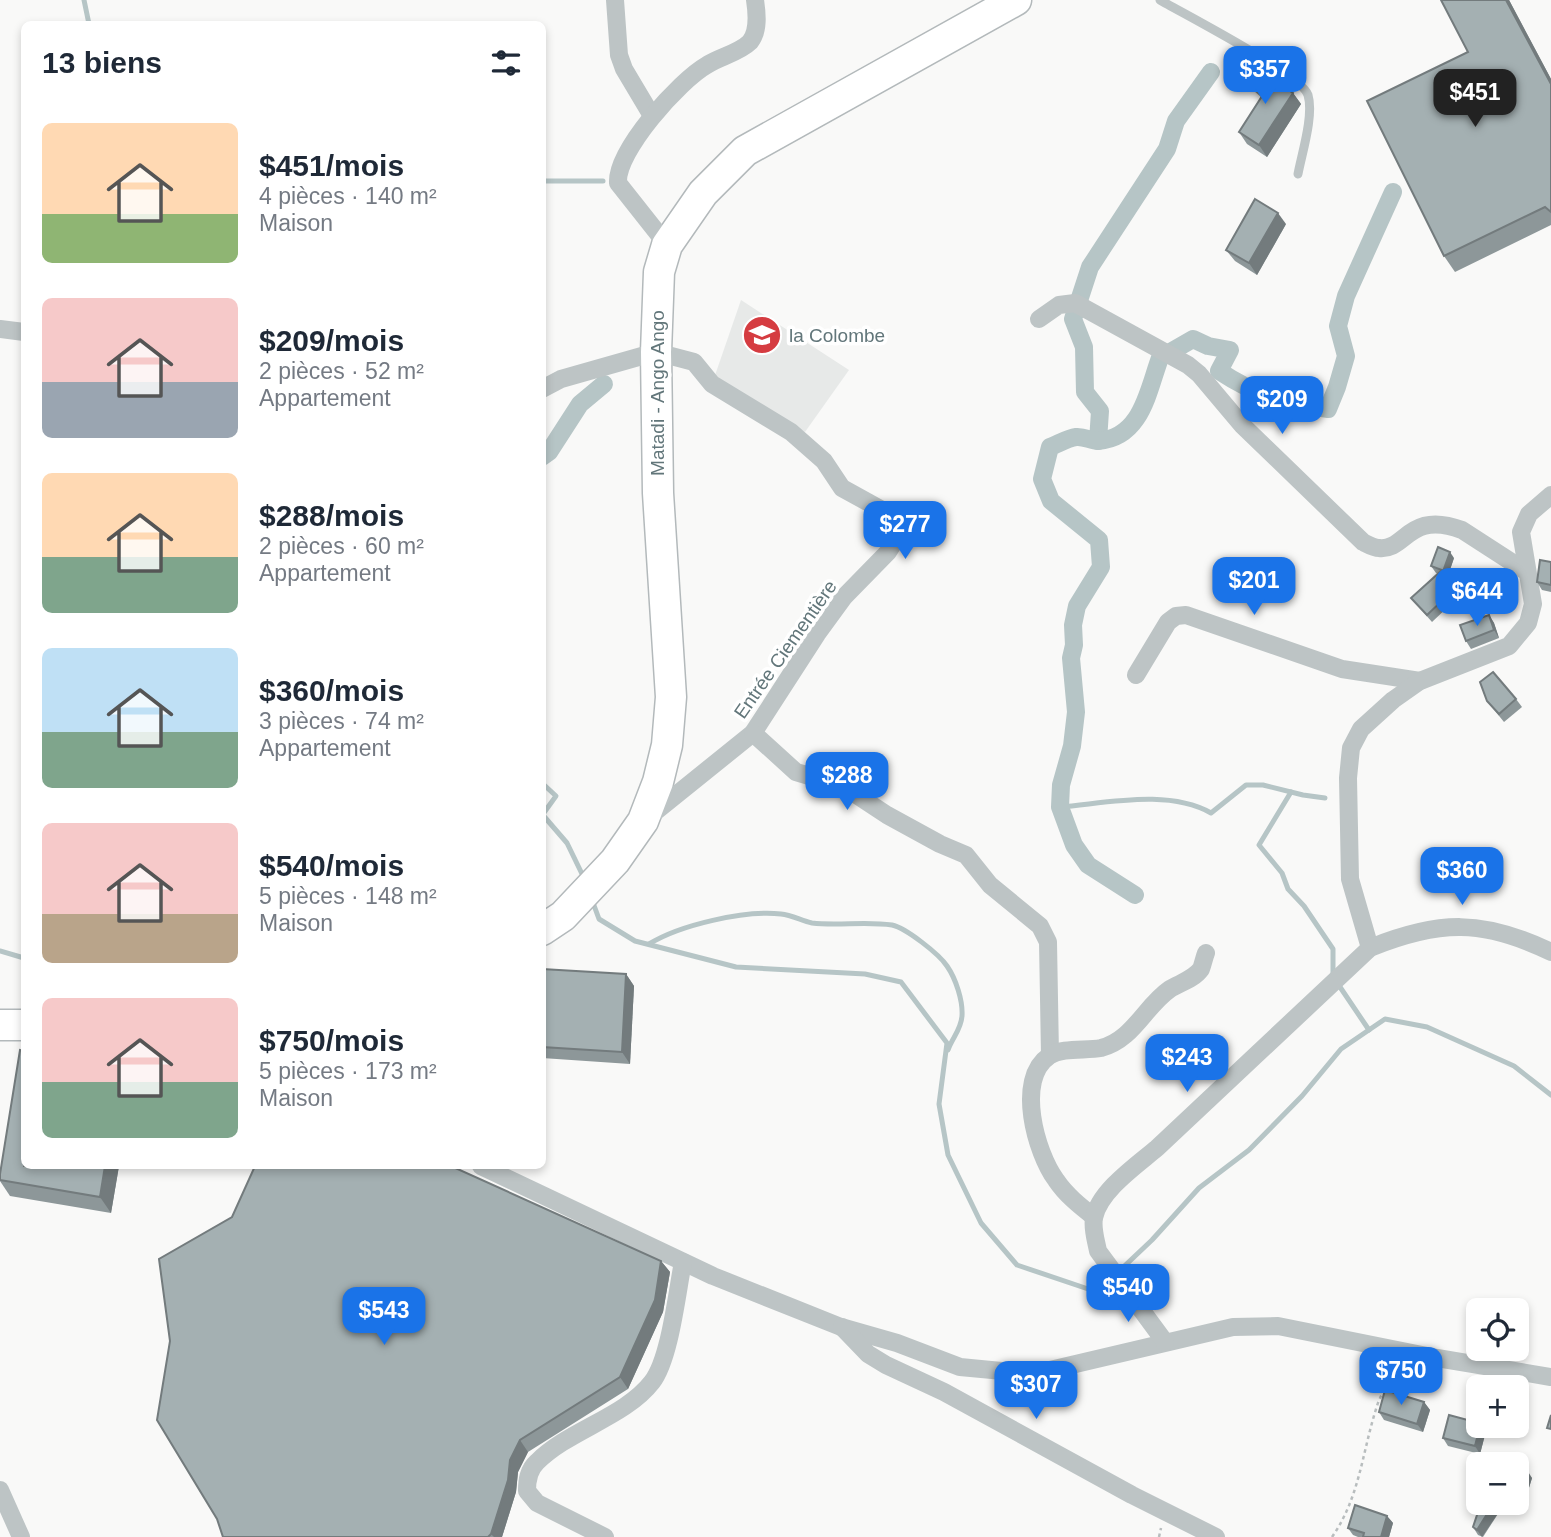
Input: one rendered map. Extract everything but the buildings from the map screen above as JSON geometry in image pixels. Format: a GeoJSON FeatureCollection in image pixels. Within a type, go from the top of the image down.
{"type":"FeatureCollection","features":[{"type":"Feature","properties":{"kind":"highway","name":"Matadi - Ango Ango"},"geometry":{"type":"LineString","coordinates":[[546,927],[563,916],[615,861],[643,821],[658,782],[667,745],[671,697],[657,493],[656,352],[659,272],[667,245],[703,193],[745,151],[1016,0]]}},
{"type":"Feature","properties":{"kind":"highway"},"geometry":{"type":"LineString","coordinates":[[0,1025],[21,1025]]}},
{"type":"Feature","properties":{"kind":"street"},"geometry":{"type":"LineString","coordinates":[[615,0],[621,62],[652,116]]}},
{"type":"Feature","properties":{"kind":"street"},"geometry":{"type":"LineString","coordinates":[[667,245],[618,183],[617,173],[652,116],[681,84],[707,65],[749,43],[755,31],[755,0]]}},
{"type":"Feature","properties":{"kind":"street"},"geometry":{"type":"LineString","coordinates":[[1039,319],[1059,305],[1075,303],[1188,365],[1199,374],[1242,425],[1363,542],[1378,548],[1389,547],[1415,528],[1432,523],[1452,526],[1527,572]]}},
{"type":"Feature","properties":{"kind":"street"},"geometry":{"type":"LineString","coordinates":[[0,329],[21,332]]}},
{"type":"Feature","properties":{"kind":"street"},"geometry":{"type":"LineString","coordinates":[[546,387],[561,379],[656,352]]}},
{"type":"Feature","properties":{"kind":"street","name":"Entrée Ciementière"},"geometry":{"type":"LineString","coordinates":[[643,821],[752,733],[844,597],[888,552],[904,527],[880,509],[842,488],[824,461],[799,439],[712,384],[694,362],[656,352]]}},
{"type":"Feature","properties":{"kind":"street"},"geometry":{"type":"LineString","coordinates":[[1370,948],[1350,878],[1348,778],[1351,748],[1361,729],[1392,700],[1420,681],[1509,646],[1528,624],[1534,604],[1521,532],[1529,514],[1551,495]]}},
{"type":"Feature","properties":{"kind":"street"},"geometry":{"type":"LineString","coordinates":[[1136,675],[1168,622],[1176,616],[1186,615],[1342,669],[1420,681]]}},
{"type":"Feature","properties":{"kind":"street"},"geometry":{"type":"LineString","coordinates":[[752,733],[796,772],[843,786],[898,821],[966,855],[990,885],[1040,926],[1048,942],[1050,1055]]}},
{"type":"Feature","properties":{"kind":"street"},"geometry":{"type":"LineString","coordinates":[[1165,1342],[1098,1251],[1094,1217],[1102,1200],[1124,1175],[1157,1148],[1370,948],[1403,934],[1435,927],[1465,926],[1505,934],[1551,952]]}},
{"type":"Feature","properties":{"kind":"street"},"geometry":{"type":"LineString","coordinates":[[1094,1217],[1070,1198],[1054,1178],[1036,1136],[1031,1110],[1032,1086],[1038,1067],[1050,1055],[1103,1047],[1126,1035],[1168,990],[1190,979],[1201,969],[1206,953]]}},
{"type":"Feature","properties":{"kind":"street"},"geometry":{"type":"LineString","coordinates":[[487,1169],[713,1276],[841,1326],[897,1343],[960,1367],[1034,1374],[1233,1327],[1278,1326],[1437,1358],[1551,1377]]}},
{"type":"Feature","properties":{"kind":"street"},"geometry":{"type":"LineString","coordinates":[[605,1537],[537,1503],[527,1492],[527,1477],[535,1462],[637,1398],[654,1380],[663,1359],[683,1262]]}},
{"type":"Feature","properties":{"kind":"street"},"geometry":{"type":"LineString","coordinates":[[841,1326],[868,1354],[886,1365],[944,1392],[1132,1495],[1216,1537]]}},
{"type":"Feature","properties":{"kind":"street"},"geometry":{"type":"LineString","coordinates":[[0,1490],[12,1530]]}},
{"type":"Feature","properties":{"kind":"lane"},"geometry":{"type":"LineString","coordinates":[[1160,0],[1296,80],[1307,93],[1309,113],[1298,174]]}},
{"type":"Feature","properties":{"kind":"path"},"geometry":{"type":"LineString","coordinates":[[1332,1537],[1345,1519],[1359,1478],[1377,1404],[1392,1376],[1437,1358]]}},
{"type":"Feature","properties":{"kind":"shaded area","name":"la Colombe"},"geometry":{"type":"Polygon","coordinates":[[[741,300],[849,370],[805,432],[712,384],[741,300]]]}},
{"type":"Feature","properties":{"kind":"waterway"},"geometry":{"type":"LineString","coordinates":[[84,0],[88,21]]}},
{"type":"Feature","properties":{"kind":"waterway"},"geometry":{"type":"LineString","coordinates":[[1098,441],[1100,411],[1085,392],[1084,347],[1073,319],[1090,267],[1167,149],[1176,121],[1211,72]]}},
{"type":"Feature","properties":{"kind":"waterway"},"geometry":{"type":"LineString","coordinates":[[546,181],[603,181]]}},
{"type":"Feature","properties":{"kind":"waterway"},"geometry":{"type":"LineString","coordinates":[[1135,895],[1088,865],[1074,845],[1060,807],[1061,785],[1072,746],[1076,712],[1071,658],[1074,645],[1073,625],[1077,606],[1101,567],[1099,540],[1051,501],[1042,479],[1050,447],[1073,438],[1098,441],[1113,438],[1125,431],[1134,422],[1147,398],[1160,358],[1193,339],[1208,346],[1230,350],[1219,371],[1246,387],[1284,401],[1328,409],[1346,356],[1338,326],[1346,296],[1393,192]]}},
{"type":"Feature","properties":{"kind":"waterway"},"geometry":{"type":"LineString","coordinates":[[546,454],[580,404],[604,384]]}},
{"type":"Feature","properties":{"kind":"waterway"},"geometry":{"type":"LineString","coordinates":[[1060,807],[1137,799],[1176,801],[1211,813],[1246,785],[1263,785],[1325,798]]}},
{"type":"Feature","properties":{"kind":"waterway"},"geometry":{"type":"LineString","coordinates":[[546,787],[556,796],[546,810]]}},
{"type":"Feature","properties":{"kind":"waterway"},"geometry":{"type":"LineString","coordinates":[[1291,792],[1259,845],[1282,873],[1288,889],[1304,906],[1333,949],[1333,975]]}},
{"type":"Feature","properties":{"kind":"waterway"},"geometry":{"type":"LineString","coordinates":[[546,819],[567,843],[584,878]]}},
{"type":"Feature","properties":{"kind":"waterway"},"geometry":{"type":"LineString","coordinates":[[592,900],[599,919],[635,941],[736,967],[865,974],[901,982],[947,1043],[939,1104],[948,1155],[981,1223],[1017,1265],[1097,1292],[1152,1240],[1199,1188],[1249,1150],[1302,1096],[1341,1049],[1385,1019],[1427,1027],[1514,1066],[1551,1095]]}},
{"type":"Feature","properties":{"kind":"waterway"},"geometry":{"type":"LineString","coordinates":[[649,944],[695,925],[749,914],[781,914],[812,923],[862,923],[898,927],[937,955],[947,966],[956,984],[962,1016],[948,1050]]}},
{"type":"Feature","properties":{"kind":"waterway"},"geometry":{"type":"LineString","coordinates":[[0,951],[21,957]]}},
{"type":"Feature","properties":{"kind":"waterway"},"geometry":{"type":"LineString","coordinates":[[1338,984],[1369,1030]]}},
{"type":"Feature","properties":{"kind":"place","name":"la Colombe"},"geometry":{"type":"Point","coordinates":[762,335]}}]}
